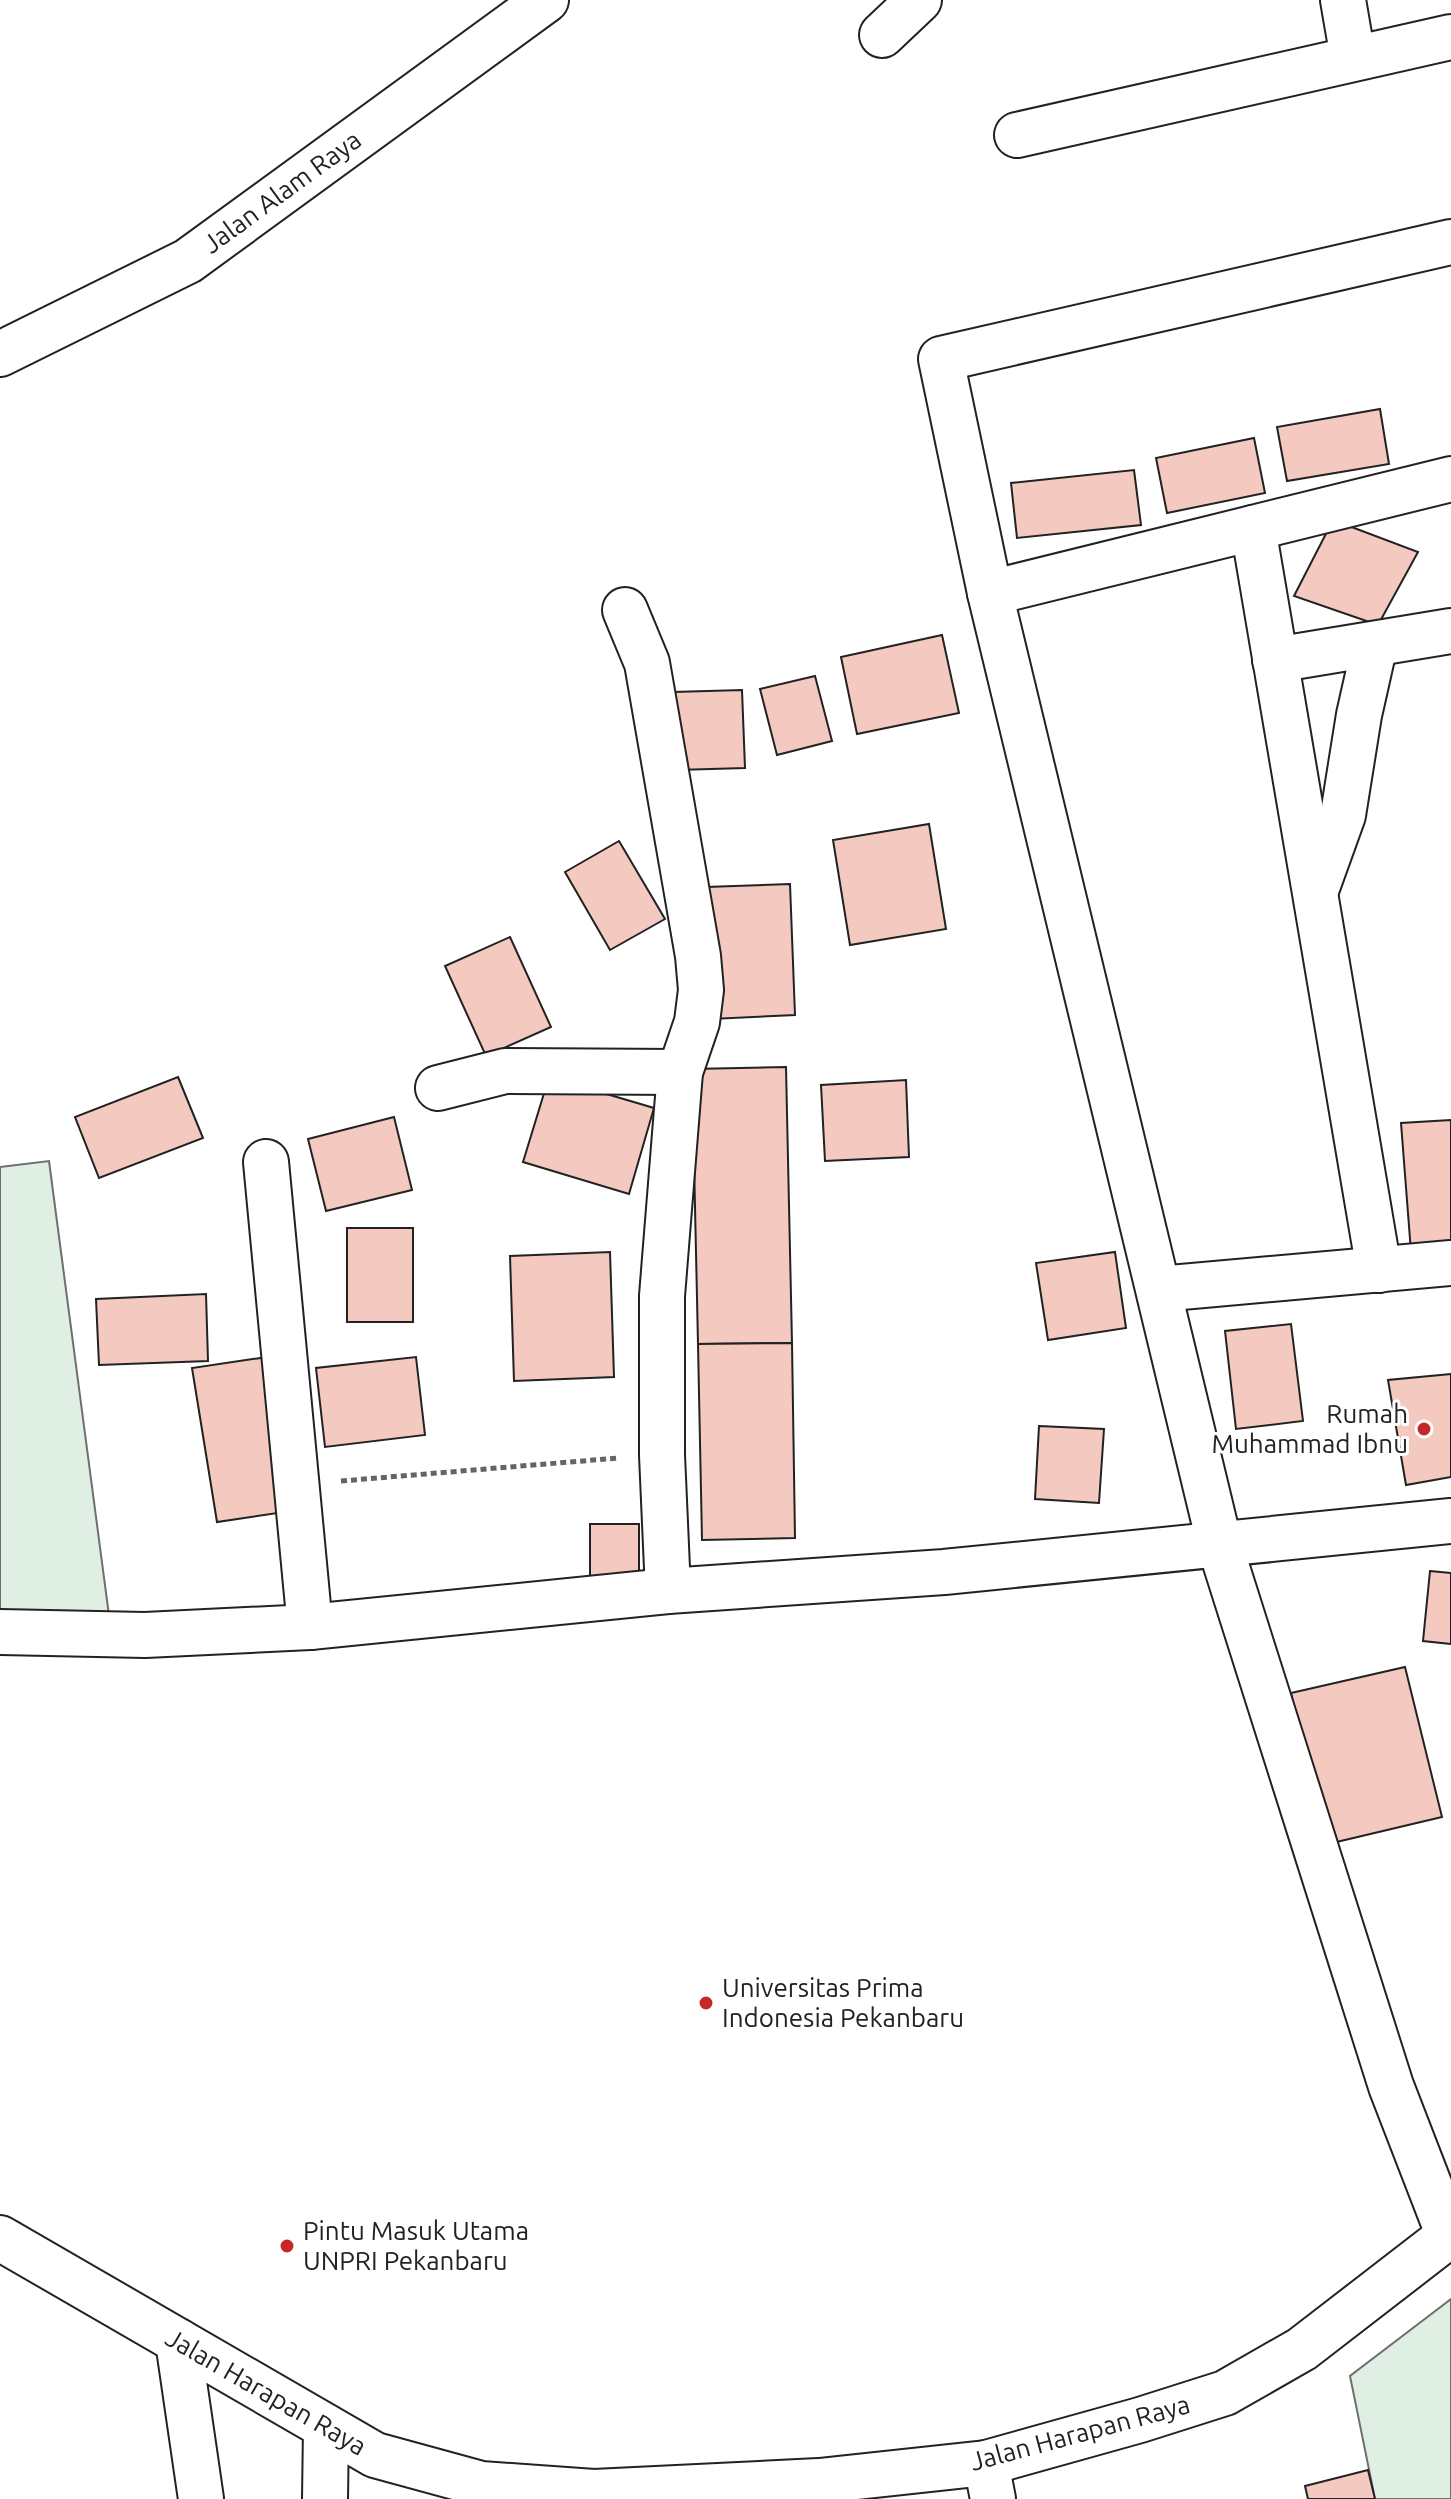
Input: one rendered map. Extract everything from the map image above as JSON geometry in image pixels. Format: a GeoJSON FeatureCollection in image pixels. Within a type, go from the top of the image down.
{"type":"FeatureCollection","features":[{"type":"Feature","properties":{"kind":"street","name":"Jalan Alam Raya"},"geometry":{"type":"LineString","coordinates":[[0,354],[71,322],[188,261],[546,0]]}},
{"type":"Feature","properties":{"kind":"street"},"geometry":{"type":"LineString","coordinates":[[875,0],[882,35],[919,0]]}},
{"type":"Feature","properties":{"kind":"street"},"geometry":{"type":"LineString","coordinates":[[1343,0],[1353,58]]}},
{"type":"Feature","properties":{"kind":"street"},"geometry":{"type":"LineString","coordinates":[[1017,135],[1451,37]]}},
{"type":"Feature","properties":{"kind":"street"},"geometry":{"type":"LineString","coordinates":[[1450,2235],[1391,2086],[1220,1546],[990,593],[941,359],[1451,242]]}},
{"type":"Feature","properties":{"kind":"street"},"geometry":{"type":"LineString","coordinates":[[990,593],[1451,479]]}},
{"type":"Feature","properties":{"kind":"street"},"geometry":{"type":"LineString","coordinates":[[1253,528],[1379,1270]]}},
{"type":"Feature","properties":{"kind":"street"},"geometry":{"type":"LineString","coordinates":[[625,610],[647,663],[698,956],[701,990],[697,1022],[680,1072],[662,1296],[662,1455],[668,1591]]}},
{"type":"Feature","properties":{"kind":"street"},"geometry":{"type":"LineString","coordinates":[[1275,660],[1451,631]]}},
{"type":"Feature","properties":{"kind":"street"},"geometry":{"type":"LineString","coordinates":[[1315,892],[1343,815],[1359,715],[1375,644]]}},
{"type":"Feature","properties":{"kind":"street"},"geometry":{"type":"LineString","coordinates":[[438,1088],[505,1071],[680,1072]]}},
{"type":"Feature","properties":{"kind":"street"},"geometry":{"type":"LineString","coordinates":[[266,1162],[310,1627]]}},
{"type":"Feature","properties":{"kind":"street"},"geometry":{"type":"LineString","coordinates":[[1159,1289],[1451,1263]]}},
{"type":"Feature","properties":{"kind":"street"},"geometry":{"type":"LineString","coordinates":[[0,1632],[145,1635],[310,1627],[668,1591],[944,1572],[1451,1521]]}},
{"type":"Feature","properties":{"kind":"street","name":"Jalan Harapan Raya"},"geometry":{"type":"LineString","coordinates":[[0,2238],[375,2455],[481,2484],[594,2492],[819,2481],[990,2481],[1225,2393],[1302,2349],[1450,2235]]}},
{"type":"Feature","properties":{"kind":"street"},"geometry":{"type":"LineString","coordinates":[[178,2341],[201,2499]]}},
{"type":"Feature","properties":{"kind":"street"},"geometry":{"type":"LineString","coordinates":[[325,2499],[326,2427]]}},
{"type":"Feature","properties":{"kind":"path"},"geometry":{"type":"LineString","coordinates":[[297,1485],[662,1455]]}},
{"type":"Feature","properties":{"kind":"green space"},"geometry":{"type":"Polygon","coordinates":[[[49,1161],[110,1623],[0,1622],[0,1167],[49,1161]]]}},
{"type":"Feature","properties":{"kind":"green space"},"geometry":{"type":"Polygon","coordinates":[[[1451,2299],[1451,2499],[1375,2499],[1350,2376],[1451,2299]]]}},
{"type":"Feature","properties":{"kind":"building"},"geometry":{"type":"Polygon","coordinates":[[[1380,409],[1389,464],[1287,481],[1277,427],[1380,409]]]}},
{"type":"Feature","properties":{"kind":"building"},"geometry":{"type":"Polygon","coordinates":[[[1254,438],[1265,493],[1167,513],[1156,458],[1254,438]]]}},
{"type":"Feature","properties":{"kind":"building"},"geometry":{"type":"Polygon","coordinates":[[[1134,470],[1141,525],[1017,538],[1011,483],[1134,470]]]}},
{"type":"Feature","properties":{"kind":"building"},"geometry":{"type":"Polygon","coordinates":[[[1333,520],[1418,552],[1378,625],[1294,596],[1333,520]]]}},
{"type":"Feature","properties":{"kind":"building"},"geometry":{"type":"Polygon","coordinates":[[[942,635],[959,713],[857,734],[841,657],[942,635]]]}},
{"type":"Feature","properties":{"kind":"building"},"geometry":{"type":"Polygon","coordinates":[[[815,676],[832,741],[777,755],[760,689],[815,676]]]}},
{"type":"Feature","properties":{"kind":"building"},"geometry":{"type":"Polygon","coordinates":[[[742,690],[745,768],[676,770],[673,692],[742,690]]]}},
{"type":"Feature","properties":{"kind":"building"},"geometry":{"type":"Polygon","coordinates":[[[929,824],[946,929],[850,945],[833,840],[929,824]]]}},
{"type":"Feature","properties":{"kind":"building"},"geometry":{"type":"Polygon","coordinates":[[[619,841],[665,919],[610,950],[565,872],[619,841]]]}},
{"type":"Feature","properties":{"kind":"building"},"geometry":{"type":"Polygon","coordinates":[[[790,884],[795,1015],[711,1019],[706,887],[790,884]]]}},
{"type":"Feature","properties":{"kind":"building"},"geometry":{"type":"Polygon","coordinates":[[[510,937],[551,1027],[486,1056],[445,966],[510,937]]]}},
{"type":"Feature","properties":{"kind":"building"},"geometry":{"type":"Polygon","coordinates":[[[786,1067],[792,1343],[698,1344],[692,1069],[786,1067]]]}},
{"type":"Feature","properties":{"kind":"building"},"geometry":{"type":"Polygon","coordinates":[[[178,1077],[203,1138],[99,1178],[75,1117],[178,1077]]]}},
{"type":"Feature","properties":{"kind":"building"},"geometry":{"type":"Polygon","coordinates":[[[549,1077],[654,1108],[629,1194],[523,1162],[549,1077]]]}},
{"type":"Feature","properties":{"kind":"building"},"geometry":{"type":"Polygon","coordinates":[[[906,1080],[909,1157],[825,1161],[821,1085],[906,1080]]]}},
{"type":"Feature","properties":{"kind":"building"},"geometry":{"type":"Polygon","coordinates":[[[394,1117],[412,1190],[326,1211],[308,1139],[394,1117]]]}},
{"type":"Feature","properties":{"kind":"building"},"geometry":{"type":"Polygon","coordinates":[[[1451,1120],[1451,1249],[1411,1252],[1401,1123],[1451,1120]]]}},
{"type":"Feature","properties":{"kind":"building"},"geometry":{"type":"Polygon","coordinates":[[[347,1228],[413,1228],[413,1322],[347,1322],[347,1228]]]}},
{"type":"Feature","properties":{"kind":"building"},"geometry":{"type":"Polygon","coordinates":[[[610,1252],[614,1377],[514,1381],[510,1256],[610,1252]]]}},
{"type":"Feature","properties":{"kind":"building"},"geometry":{"type":"Polygon","coordinates":[[[1115,1252],[1126,1328],[1048,1340],[1036,1263],[1115,1252]]]}},
{"type":"Feature","properties":{"kind":"building"},"geometry":{"type":"Polygon","coordinates":[[[206,1294],[208,1361],[99,1365],[96,1299],[206,1294]]]}},
{"type":"Feature","properties":{"kind":"building"},"geometry":{"type":"Polygon","coordinates":[[[1291,1324],[1303,1421],[1236,1429],[1225,1331],[1291,1324]]]}},
{"type":"Feature","properties":{"kind":"building"},"geometry":{"type":"Polygon","coordinates":[[[792,1343],[795,1538],[702,1540],[698,1344],[792,1343]]]}},
{"type":"Feature","properties":{"kind":"building"},"geometry":{"type":"Polygon","coordinates":[[[267,1357],[291,1511],[217,1522],[192,1368],[267,1357]]]}},
{"type":"Feature","properties":{"kind":"building"},"geometry":{"type":"Polygon","coordinates":[[[416,1357],[425,1435],[325,1447],[316,1368],[416,1357]]]}},
{"type":"Feature","properties":{"kind":"building","name":"Rumah Muhammad Ibnu"},"geometry":{"type":"Polygon","coordinates":[[[1451,1374],[1451,1477],[1406,1485],[1388,1380],[1451,1374]]]}},
{"type":"Feature","properties":{"kind":"building"},"geometry":{"type":"Polygon","coordinates":[[[1039,1426],[1104,1429],[1099,1503],[1035,1499],[1039,1426]]]}},
{"type":"Feature","properties":{"kind":"building"},"geometry":{"type":"Polygon","coordinates":[[[590,1524],[639,1524],[639,1588],[590,1588],[590,1524]]]}},
{"type":"Feature","properties":{"kind":"building"},"geometry":{"type":"Polygon","coordinates":[[[1430,1571],[1451,1573],[1451,1644],[1423,1641],[1430,1571]]]}},
{"type":"Feature","properties":{"kind":"building"},"geometry":{"type":"Polygon","coordinates":[[[1405,1667],[1442,1817],[1328,1844],[1291,1693],[1405,1667]]]}},
{"type":"Feature","properties":{"kind":"building"},"geometry":{"type":"Polygon","coordinates":[[[1368,2470],[1375,2499],[1308,2499],[1305,2486],[1368,2470]]]}},
{"type":"Feature","properties":{"kind":"place","name":"Rumah Muhammad Ibnu"},"geometry":{"type":"Point","coordinates":[1424,1429]}},
{"type":"Feature","properties":{"kind":"place","name":"Universitas Prima Indonesia Pekanbaru"},"geometry":{"type":"Point","coordinates":[706,2003]}},
{"type":"Feature","properties":{"kind":"place","name":"Pintu Masuk Utama UNPRI Pekanbaru"},"geometry":{"type":"Point","coordinates":[287,2246]}}]}
